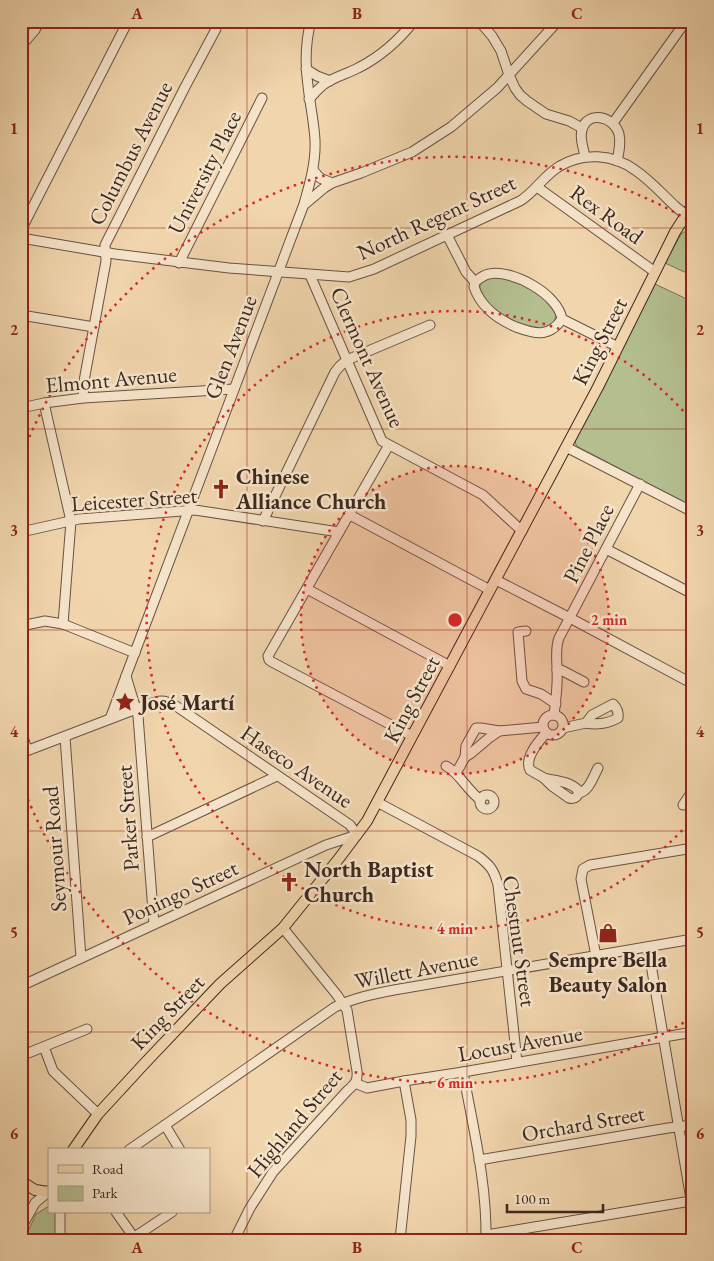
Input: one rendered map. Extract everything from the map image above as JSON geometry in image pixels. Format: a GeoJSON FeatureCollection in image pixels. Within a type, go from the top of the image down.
{"type":"FeatureCollection","features":[{"type":"Feature","properties":{"kind":"main road","name":"King Street"},"geometry":{"type":"LineString","coordinates":[[74,1148],[98,1114],[220,984],[283,928],[367,822],[566,447],[675,232],[689,217],[693,204]]}},
{"type":"Feature","properties":{"kind":"main road"},"geometry":{"type":"LineString","coordinates":[[21,1181],[35,1190],[48,1192]]}},
{"type":"Feature","properties":{"kind":"street"},"geometry":{"type":"LineString","coordinates":[[21,28],[31,21]]}},
{"type":"Feature","properties":{"kind":"street"},"geometry":{"type":"LineString","coordinates":[[21,46],[35,30],[39,21]]}},
{"type":"Feature","properties":{"kind":"street"},"geometry":{"type":"LineString","coordinates":[[21,230],[128,21]]}},
{"type":"Feature","properties":{"kind":"street","name":"Columbus Avenue"},"geometry":{"type":"LineString","coordinates":[[83,398],[84,381],[106,261],[105,245],[216,29],[216,21]]}},
{"type":"Feature","properties":{"kind":"street","name":"Glen Avenue"},"geometry":{"type":"LineString","coordinates":[[110,719],[304,204],[313,170],[315,141],[306,69],[306,46],[311,21]]}},
{"type":"Feature","properties":{"kind":"street"},"geometry":{"type":"LineString","coordinates":[[309,99],[330,80],[357,69],[381,54],[399,39],[414,21]]}},
{"type":"Feature","properties":{"kind":"street"},"geometry":{"type":"LineString","coordinates":[[479,21],[492,36],[501,51],[515,88],[527,102],[546,114],[569,121],[582,128]]}},
{"type":"Feature","properties":{"kind":"street"},"geometry":{"type":"LineString","coordinates":[[304,204],[332,183],[362,173],[412,152],[451,127],[497,88],[558,21]]}},
{"type":"Feature","properties":{"kind":"street"},"geometry":{"type":"LineString","coordinates":[[613,123],[686,21]]}},
{"type":"Feature","properties":{"kind":"street"},"geometry":{"type":"LineString","coordinates":[[306,69],[317,76],[330,80]]}},
{"type":"Feature","properties":{"kind":"street","name":"University Place"},"geometry":{"type":"LineString","coordinates":[[179,263],[262,98]]}},
{"type":"Feature","properties":{"kind":"street"},"geometry":{"type":"LineString","coordinates":[[585,157],[581,138],[585,122],[597,118],[605,118],[613,123],[619,132],[620,147],[618,161]]}},
{"type":"Feature","properties":{"kind":"street","name":"North Regent Street"},"geometry":{"type":"LineString","coordinates":[[21,238],[179,263],[349,277],[374,269],[520,201],[527,197],[553,170],[571,160],[585,157],[602,157],[634,168],[689,217]]}},
{"type":"Feature","properties":{"kind":"street"},"geometry":{"type":"LineString","coordinates":[[313,170],[320,178],[332,183]]}},
{"type":"Feature","properties":{"kind":"street","name":"Rex Road"},"geometry":{"type":"LineString","coordinates":[[537,187],[655,272]]}},
{"type":"Feature","properties":{"kind":"street"},"geometry":{"type":"LineString","coordinates":[[447,235],[466,272],[476,282]]}},
{"type":"Feature","properties":{"kind":"street"},"geometry":{"type":"LineString","coordinates":[[562,319],[552,329],[545,332],[530,332],[512,325],[487,309],[474,287],[481,277],[488,274],[494,273],[519,278],[540,289],[550,298],[557,306],[562,319],[618,347]]}},
{"type":"Feature","properties":{"kind":"street","name":"Clermont Avenue"},"geometry":{"type":"LineString","coordinates":[[310,275],[382,441],[482,495],[522,531]]}},
{"type":"Feature","properties":{"kind":"street"},"geometry":{"type":"LineString","coordinates":[[21,315],[94,327]]}},
{"type":"Feature","properties":{"kind":"street"},"geometry":{"type":"LineString","coordinates":[[263,521],[335,372],[340,366],[347,360],[430,325]]}},
{"type":"Feature","properties":{"kind":"street","name":"Elmont Avenue"},"geometry":{"type":"LineString","coordinates":[[21,408],[83,398],[234,389]]}},
{"type":"Feature","properties":{"kind":"street"},"geometry":{"type":"LineString","coordinates":[[44,403],[71,521],[62,624]]}},
{"type":"Feature","properties":{"kind":"street"},"geometry":{"type":"LineString","coordinates":[[389,445],[268,656],[272,662],[412,736]]}},
{"type":"Feature","properties":{"kind":"street"},"geometry":{"type":"LineString","coordinates":[[566,447],[693,512]]}},
{"type":"Feature","properties":{"kind":"street","name":"Pine Place"},"geometry":{"type":"LineString","coordinates":[[554,715],[556,704],[557,644],[559,638],[640,484]]}},
{"type":"Feature","properties":{"kind":"street","name":"Leicester Street"},"geometry":{"type":"LineString","coordinates":[[21,532],[71,521],[195,510],[340,532]]}},
{"type":"Feature","properties":{"kind":"street"},"geometry":{"type":"LineString","coordinates":[[350,515],[490,590]]}},
{"type":"Feature","properties":{"kind":"street"},"geometry":{"type":"LineString","coordinates":[[606,549],[693,594]]}},
{"type":"Feature","properties":{"kind":"street"},"geometry":{"type":"LineString","coordinates":[[496,580],[693,684]]}},
{"type":"Feature","properties":{"kind":"street"},"geometry":{"type":"LineString","coordinates":[[307,589],[450,666]]}},
{"type":"Feature","properties":{"kind":"street"},"geometry":{"type":"LineString","coordinates":[[21,626],[45,622],[62,624],[135,653]]}},
{"type":"Feature","properties":{"kind":"street"},"geometry":{"type":"LineString","coordinates":[[526,631],[518,632],[524,686],[556,704]]}},
{"type":"Feature","properties":{"kind":"street"},"geometry":{"type":"LineString","coordinates":[[557,670],[561,670],[584,682]]}},
{"type":"Feature","properties":{"kind":"street"},"geometry":{"type":"LineString","coordinates":[[126,676],[136,709]]}},
{"type":"Feature","properties":{"kind":"street","name":"Haseco Avenue"},"geometry":{"type":"LineString","coordinates":[[24,752],[161,700],[167,701],[350,825],[356,835]]}},
{"type":"Feature","properties":{"kind":"street","name":"Parker Street"},"geometry":{"type":"LineString","coordinates":[[136,709],[154,924]]}},
{"type":"Feature","properties":{"kind":"street"},"geometry":{"type":"LineString","coordinates":[[456,772],[465,757],[466,746],[476,728],[499,731],[544,730],[552,736],[560,734],[563,728],[563,721],[561,718],[550,715],[543,723],[544,730],[530,757],[528,763],[530,770],[544,778],[558,780],[576,787],[579,793],[584,792],[588,788],[598,768]]}},
{"type":"Feature","properties":{"kind":"street"},"geometry":{"type":"LineString","coordinates":[[563,728],[586,722]]}},
{"type":"Feature","properties":{"kind":"street"},"geometry":{"type":"LineString","coordinates":[[21,730],[24,752]]}},
{"type":"Feature","properties":{"kind":"street"},"geometry":{"type":"LineString","coordinates":[[465,757],[499,731]]}},
{"type":"Feature","properties":{"kind":"street","name":"Seymour Road"},"geometry":{"type":"LineString","coordinates":[[64,737],[81,958]]}},
{"type":"Feature","properties":{"kind":"street"},"geometry":{"type":"LineString","coordinates":[[446,766],[456,772],[481,800]]}},
{"type":"Feature","properties":{"kind":"street"},"geometry":{"type":"LineString","coordinates":[[147,837],[277,776]]}},
{"type":"Feature","properties":{"kind":"street"},"geometry":{"type":"LineString","coordinates":[[683,804],[693,790]]}},
{"type":"Feature","properties":{"kind":"street","name":"Chestnut Street"},"geometry":{"type":"LineString","coordinates":[[377,802],[478,856],[489,864],[495,873],[498,885],[517,1062]]}},
{"type":"Feature","properties":{"kind":"street","name":"Poningo Street"},"geometry":{"type":"LineString","coordinates":[[21,986],[326,845],[356,835]]}},
{"type":"Feature","properties":{"kind":"street"},"geometry":{"type":"LineString","coordinates":[[596,956],[582,879],[583,869],[590,865],[693,848]]}},
{"type":"Feature","properties":{"kind":"street","name":"Highland Street"},"geometry":{"type":"LineString","coordinates":[[234,1240],[254,1202],[273,1172],[358,1079],[347,1010],[283,928]]}},
{"type":"Feature","properties":{"kind":"street","name":"Willett Avenue"},"geometry":{"type":"LineString","coordinates":[[132,1148],[342,1004],[364,996],[693,939]]}},
{"type":"Feature","properties":{"kind":"street"},"geometry":{"type":"LineString","coordinates":[[648,947],[693,1211]]}},
{"type":"Feature","properties":{"kind":"street"},"geometry":{"type":"LineString","coordinates":[[21,1056],[87,1029]]}},
{"type":"Feature","properties":{"kind":"street","name":"Locust Avenue"},"geometry":{"type":"LineString","coordinates":[[355,1083],[367,1088],[693,1032]]}},
{"type":"Feature","properties":{"kind":"street"},"geometry":{"type":"LineString","coordinates":[[44,1047],[53,1071],[98,1114]]}},
{"type":"Feature","properties":{"kind":"street"},"geometry":{"type":"LineString","coordinates":[[463,1072],[479,1160],[484,1198],[486,1237],[691,1201]]}},
{"type":"Feature","properties":{"kind":"street"},"geometry":{"type":"LineString","coordinates":[[400,1240],[412,1136],[404,1081]]}},
{"type":"Feature","properties":{"kind":"street"},"geometry":{"type":"LineString","coordinates":[[165,1125],[179,1148]]}},
{"type":"Feature","properties":{"kind":"street","name":"Orchard Street"},"geometry":{"type":"LineString","coordinates":[[479,1160],[693,1125]]}},
{"type":"Feature","properties":{"kind":"street"},"geometry":{"type":"LineString","coordinates":[[21,1228],[35,1204],[48,1193]]}},
{"type":"Feature","properties":{"kind":"street"},"geometry":{"type":"LineString","coordinates":[[60,1214],[60,1240]]}},
{"type":"Feature","properties":{"kind":"street"},"geometry":{"type":"LineString","coordinates":[[117,1214],[133,1236],[136,1236],[169,1214]]}},
{"type":"Feature","properties":{"kind":"green space"},"geometry":{"type":"Polygon","coordinates":[[[693,230],[693,276],[665,263],[681,234],[693,230]]]}},
{"type":"Feature","properties":{"kind":"green space"},"geometry":{"type":"Polygon","coordinates":[[[494,276],[519,282],[537,292],[556,310],[552,324],[532,329],[516,324],[498,314],[485,300],[480,288],[484,279],[494,276]]]}},
{"type":"Feature","properties":{"kind":"green space"},"geometry":{"type":"Polygon","coordinates":[[[655,284],[693,302],[693,507],[580,448],[576,445],[575,441],[655,284]]]}},
{"type":"Feature","properties":{"kind":"green space"},"geometry":{"type":"Polygon","coordinates":[[[48,1207],[48,1214],[57,1214],[56,1240],[24,1240],[36,1214],[48,1207]]]}},
{"type":"Feature","properties":{"kind":"place","name":"Chinese Alliance Church"},"geometry":{"type":"Point","coordinates":[221,489]}},
{"type":"Feature","properties":{"kind":"place","name":"José Martí"},"geometry":{"type":"Point","coordinates":[125,702]}},
{"type":"Feature","properties":{"kind":"place","name":"North Baptist Church"},"geometry":{"type":"Point","coordinates":[289,882]}},
{"type":"Feature","properties":{"kind":"place","name":"Sempre Bella Beauty Salon"},"geometry":{"type":"Point","coordinates":[608,933]}}]}
